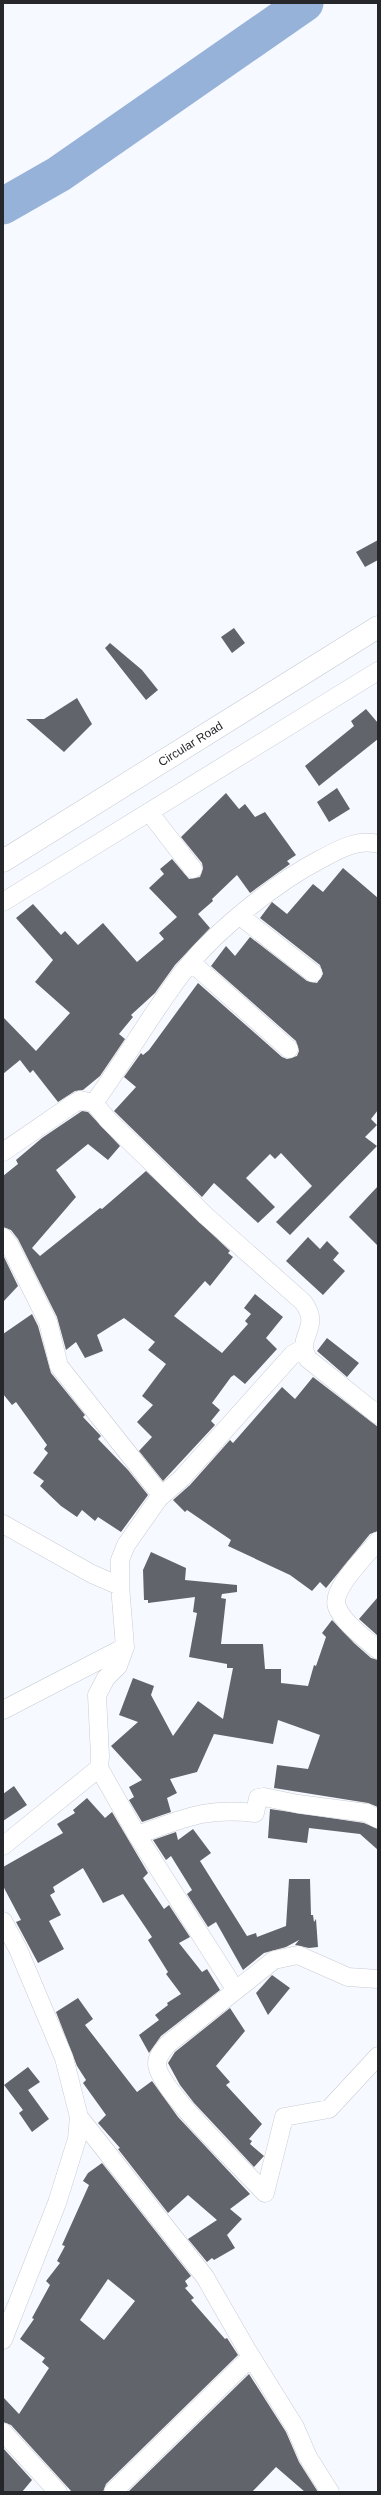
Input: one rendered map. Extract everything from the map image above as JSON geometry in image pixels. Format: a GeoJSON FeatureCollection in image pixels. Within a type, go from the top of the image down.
{"type":"FeatureCollection","features":[{"type":"Feature","properties":{"kind":"main road","name":"Circular Road"},"geometry":{"type":"LineString","coordinates":[[3,861],[378,627]]}},
{"type":"Feature","properties":{"kind":"street"},"geometry":{"type":"LineString","coordinates":[[3,902],[378,671]]}},
{"type":"Feature","properties":{"kind":"street"},"geometry":{"type":"LineString","coordinates":[[148,812],[193,869]]}},
{"type":"Feature","properties":{"kind":"street"},"geometry":{"type":"LineString","coordinates":[[94,1103],[128,1057],[158,1007],[192,963],[240,916],[295,873],[338,850],[361,842],[376,841]]}},
{"type":"Feature","properties":{"kind":"street"},"geometry":{"type":"LineString","coordinates":[[240,916],[313,973]]}},
{"type":"Feature","properties":{"kind":"street"},"geometry":{"type":"LineString","coordinates":[[192,963],[289,1049]]}},
{"type":"Feature","properties":{"kind":"street"},"geometry":{"type":"LineString","coordinates":[[3,1152],[80,1100],[94,1103],[108,1120],[206,1216],[303,1302],[310,1311],[312,1319],[304,1348],[308,1359],[378,1415]]}},
{"type":"Feature","properties":{"kind":"street"},"geometry":{"type":"LineString","coordinates":[[3,1237],[9,1244],[48,1322],[59,1366],[153,1484],[158,1491],[159,1498]]}},
{"type":"Feature","properties":{"kind":"street"},"geometry":{"type":"LineString","coordinates":[[235,1989],[137,1834],[99,1768],[100,1756],[97,1695],[106,1678],[118,1666],[125,1647],[120,1586],[123,1552],[159,1498],[182,1478],[293,1354],[304,1348]]}},
{"type":"Feature","properties":{"kind":"street"},"geometry":{"type":"LineString","coordinates":[[3,1524],[92,1574],[120,1586]]}},
{"type":"Feature","properties":{"kind":"street"},"geometry":{"type":"LineString","coordinates":[[378,1541],[347,1578],[336,1598],[337,1607],[342,1615],[378,1650]]}},
{"type":"Feature","properties":{"kind":"street"},"geometry":{"type":"LineString","coordinates":[[3,1710],[125,1647]]}},
{"type":"Feature","properties":{"kind":"street"},"geometry":{"type":"LineString","coordinates":[[3,1846],[99,1768]]}},
{"type":"Feature","properties":{"kind":"street"},"geometry":{"type":"LineString","coordinates":[[137,1834],[192,1815],[209,1811],[232,1810],[255,1813],[258,1798],[264,1797],[298,1804],[367,1812],[378,1819]]}},
{"type":"Feature","properties":{"kind":"street"},"geometry":{"type":"LineString","coordinates":[[3,2340],[56,2203],[77,2139],[79,2117],[64,2058],[6,1932]]}},
{"type":"Feature","properties":{"kind":"street"},"geometry":{"type":"LineString","coordinates":[[378,1979],[348,1977],[298,1955],[274,1960],[235,1989],[168,2044],[159,2054],[157,2064],[158,2073],[185,2108],[265,2193],[284,2117],[330,2109],[378,2056]]}},
{"type":"Feature","properties":{"kind":"street"},"geometry":{"type":"LineString","coordinates":[[79,2117],[205,2277],[251,2357],[295,2427],[308,2457],[330,2492]]}},
{"type":"Feature","properties":{"kind":"street"},"geometry":{"type":"LineString","coordinates":[[113,2492],[251,2357]]}},
{"type":"Feature","properties":{"kind":"street"},"geometry":{"type":"LineString","coordinates":[[3,2432],[58,2492]]}},
{"type":"Feature","properties":{"kind":"building"},"geometry":{"type":"Polygon","coordinates":[[[378,540],[378,560],[365,567],[356,552],[378,540]]]}},
{"type":"Feature","properties":{"kind":"building"},"geometry":{"type":"Polygon","coordinates":[[[234,628],[245,643],[232,653],[221,637],[234,628]]]}},
{"type":"Feature","properties":{"kind":"building"},"geometry":{"type":"Polygon","coordinates":[[[110,643],[142,670],[158,690],[146,700],[105,648],[110,643]]]}},
{"type":"Feature","properties":{"kind":"building"},"geometry":{"type":"Polygon","coordinates":[[[77,698],[92,724],[64,752],[26,719],[44,719],[77,698]]]}},
{"type":"Feature","properties":{"kind":"building"},"geometry":{"type":"Polygon","coordinates":[[[366,709],[378,723],[378,739],[319,786],[305,766],[354,726],[351,721],[366,709]]]}},
{"type":"Feature","properties":{"kind":"building"},"geometry":{"type":"Polygon","coordinates":[[[337,788],[350,809],[329,822],[317,802],[337,788]]]}},
{"type":"Feature","properties":{"kind":"building"},"geometry":{"type":"Polygon","coordinates":[[[226,793],[239,809],[245,804],[255,817],[265,812],[296,855],[287,861],[290,864],[250,893],[237,875],[212,899],[213,901],[198,914],[210,928],[175,965],[155,993],[131,1015],[133,1017],[119,1034],[125,1039],[100,1076],[83,1090],[75,1091],[58,1102],[33,1070],[30,1073],[20,1060],[3,1074],[3,1017],[36,1051],[70,1013],[35,982],[53,960],[16,918],[33,904],[61,935],[65,931],[78,945],[103,923],[137,962],[164,939],[159,933],[177,917],[149,888],[164,874],[160,869],[172,859],[189,879],[200,877],[203,868],[202,863],[181,837],[226,793]]]}},
{"type":"Feature","properties":{"kind":"building"},"geometry":{"type":"Polygon","coordinates":[[[343,868],[378,898],[378,1110],[371,1119],[377,1125],[365,1137],[377,1146],[290,1235],[276,1222],[312,1186],[281,1153],[275,1159],[270,1154],[246,1178],[275,1207],[258,1223],[214,1183],[202,1197],[114,1111],[136,1087],[124,1077],[141,1053],[143,1055],[149,1050],[198,983],[282,1057],[287,1059],[297,1056],[299,1051],[296,1041],[211,966],[226,946],[235,956],[250,937],[307,981],[317,983],[323,974],[320,965],[260,918],[272,902],[287,914],[313,884],[323,892],[343,868]]]}},
{"type":"Feature","properties":{"kind":"building"},"geometry":{"type":"Polygon","coordinates":[[[82,1111],[88,1112],[120,1146],[108,1160],[88,1144],[56,1170],[76,1197],[32,1248],[40,1256],[100,1208],[102,1209],[146,1171],[230,1251],[228,1253],[233,1257],[210,1286],[205,1281],[174,1316],[222,1353],[248,1324],[245,1321],[251,1314],[244,1308],[255,1294],[283,1317],[266,1338],[277,1349],[245,1384],[234,1375],[231,1377],[212,1403],[220,1410],[211,1421],[215,1425],[163,1481],[139,1451],[152,1437],[137,1422],[153,1405],[142,1396],[166,1364],[148,1350],[155,1342],[124,1318],[97,1335],[103,1351],[85,1358],[76,1342],[66,1350],[57,1317],[18,1239],[11,1230],[3,1227],[3,1176],[18,1164],[16,1160],[42,1138],[82,1111]]]}},
{"type":"Feature","properties":{"kind":"building"},"geometry":{"type":"Polygon","coordinates":[[[378,1186],[378,1246],[349,1217],[378,1186]]]}},
{"type":"Feature","properties":{"kind":"building"},"geometry":{"type":"Polygon","coordinates":[[[308,1237],[320,1249],[327,1241],[339,1253],[333,1260],[345,1271],[323,1295],[286,1261],[308,1237]]]}},
{"type":"Feature","properties":{"kind":"building"},"geometry":{"type":"Polygon","coordinates":[[[3,1255],[18,1286],[3,1302],[3,1255]]]}},
{"type":"Feature","properties":{"kind":"building"},"geometry":{"type":"Polygon","coordinates":[[[32,1314],[38,1326],[51,1373],[85,1415],[83,1417],[101,1436],[98,1439],[128,1470],[148,1495],[121,1532],[98,1517],[95,1521],[82,1510],[77,1517],[61,1506],[40,1486],[44,1481],[33,1473],[48,1453],[44,1449],[47,1445],[16,1402],[12,1405],[3,1394],[3,1334],[32,1314]]]}},
{"type":"Feature","properties":{"kind":"building"},"geometry":{"type":"Polygon","coordinates":[[[327,1338],[359,1363],[347,1377],[317,1351],[327,1338]]]}},
{"type":"Feature","properties":{"kind":"building"},"geometry":{"type":"Polygon","coordinates":[[[313,1377],[378,1427],[378,1531],[370,1534],[326,1588],[320,1582],[312,1591],[290,1575],[228,1546],[231,1540],[187,1510],[185,1512],[173,1500],[190,1485],[230,1440],[233,1443],[282,1387],[295,1399],[313,1377]]]}},
{"type":"Feature","properties":{"kind":"building"},"geometry":{"type":"Polygon","coordinates":[[[151,1552],[186,1568],[185,1580],[237,1585],[237,1592],[222,1594],[221,1598],[226,1599],[221,1644],[263,1644],[265,1669],[281,1669],[281,1683],[308,1686],[314,1665],[316,1666],[326,1637],[322,1633],[332,1620],[371,1658],[378,1660],[378,1807],[368,1803],[274,1788],[277,1765],[308,1769],[320,1735],[278,1720],[273,1744],[214,1734],[197,1772],[170,1779],[177,1793],[167,1798],[171,1812],[142,1822],[129,1800],[134,1797],[129,1787],[142,1780],[111,1746],[138,1722],[119,1715],[133,1678],[154,1686],[151,1695],[173,1736],[198,1701],[223,1719],[233,1668],[227,1668],[227,1664],[189,1657],[197,1613],[193,1612],[195,1597],[148,1603],[148,1600],[144,1600],[143,1570],[151,1552]]]}},
{"type":"Feature","properties":{"kind":"building"},"geometry":{"type":"Polygon","coordinates":[[[378,1597],[378,1636],[359,1619],[378,1597]]]}},
{"type":"Feature","properties":{"kind":"building"},"geometry":{"type":"Polygon","coordinates":[[[14,1786],[27,1805],[3,1821],[3,1794],[14,1786]]]}},
{"type":"Feature","properties":{"kind":"building"},"geometry":{"type":"Polygon","coordinates":[[[87,1798],[105,1818],[112,1812],[148,1873],[143,1878],[164,1909],[169,1905],[190,1937],[179,1943],[202,1972],[207,1969],[220,1990],[161,2036],[149,2053],[139,2035],[159,2020],[155,2015],[168,2005],[167,2003],[181,1994],[166,1974],[168,1972],[148,1940],[152,1937],[123,1894],[103,1903],[83,1868],[53,1887],[55,1892],[50,1895],[61,1915],[49,1921],[64,1949],[38,1963],[16,1922],[21,1920],[3,1886],[3,1867],[63,1833],[57,1824],[75,1813],[73,1810],[87,1798]]]}},
{"type":"Feature","properties":{"kind":"building"},"geometry":{"type":"Polygon","coordinates":[[[270,1809],[364,1823],[378,1829],[378,1850],[360,1834],[309,1828],[307,1843],[268,1838],[270,1809]]]}},
{"type":"Feature","properties":{"kind":"building"},"geometry":{"type":"Polygon","coordinates":[[[193,1829],[211,1853],[200,1861],[247,1936],[256,1933],[257,1937],[286,1926],[289,1879],[310,1879],[311,1915],[313,1915],[314,1922],[316,1919],[318,1947],[309,1948],[295,1945],[299,1940],[286,1947],[264,1953],[243,1970],[216,1922],[208,1927],[187,1894],[192,1890],[171,1856],[166,1860],[153,1840],[176,1832],[178,1840],[193,1829]]]}},
{"type":"Feature","properties":{"kind":"building"},"geometry":{"type":"Polygon","coordinates":[[[272,1975],[290,1988],[268,2015],[256,1993],[272,1975]]]}},
{"type":"Feature","properties":{"kind":"building"},"geometry":{"type":"Polygon","coordinates":[[[78,1998],[93,2019],[85,2025],[137,2092],[152,2081],[178,2117],[250,2194],[230,2209],[242,2219],[227,2235],[235,2248],[214,2260],[212,2258],[207,2262],[188,2239],[217,2220],[188,2195],[168,2213],[118,2149],[120,2148],[98,2123],[106,2115],[83,2083],[86,2080],[77,2066],[56,2012],[78,1998]]]}},
{"type":"Feature","properties":{"kind":"building"},"geometry":{"type":"Polygon","coordinates":[[[230,2008],[245,2031],[216,2066],[230,2082],[226,2085],[262,2124],[249,2139],[252,2141],[250,2144],[264,2156],[254,2167],[194,2103],[180,2085],[168,2063],[175,2052],[230,2008]]]}},
{"type":"Feature","properties":{"kind":"building"},"geometry":{"type":"Polygon","coordinates":[[[28,2067],[40,2082],[28,2090],[49,2119],[32,2132],[19,2113],[23,2110],[4,2085],[28,2067]]]}},
{"type":"Feature","properties":{"kind":"building"},"geometry":{"type":"Polygon","coordinates":[[[102,2163],[191,2276],[185,2281],[188,2286],[185,2288],[194,2298],[191,2300],[225,2339],[227,2338],[238,2355],[106,2484],[103,2492],[72,2492],[11,2425],[3,2422],[3,2397],[19,2414],[49,2368],[42,2362],[45,2358],[20,2339],[34,2319],[32,2318],[50,2285],[46,2281],[60,2263],[57,2261],[65,2246],[62,2245],[89,2185],[83,2181],[88,2173],[102,2163]],[[108,2279],[80,2320],[104,2340],[135,2301],[108,2279]]]}},
{"type":"Feature","properties":{"kind":"building"},"geometry":{"type":"Polygon","coordinates":[[[249,2374],[286,2432],[299,2462],[318,2492],[305,2492],[276,2467],[252,2492],[128,2492],[249,2374]]]}},
{"type":"Feature","properties":{"kind":"building"},"geometry":{"type":"Polygon","coordinates":[[[3,2448],[32,2480],[22,2492],[3,2492],[3,2448]]]}},
{"type":"Feature","properties":{"kind":"waterway"},"geometry":{"type":"LineString","coordinates":[[3,206],[59,174],[305,3]]}}]}
